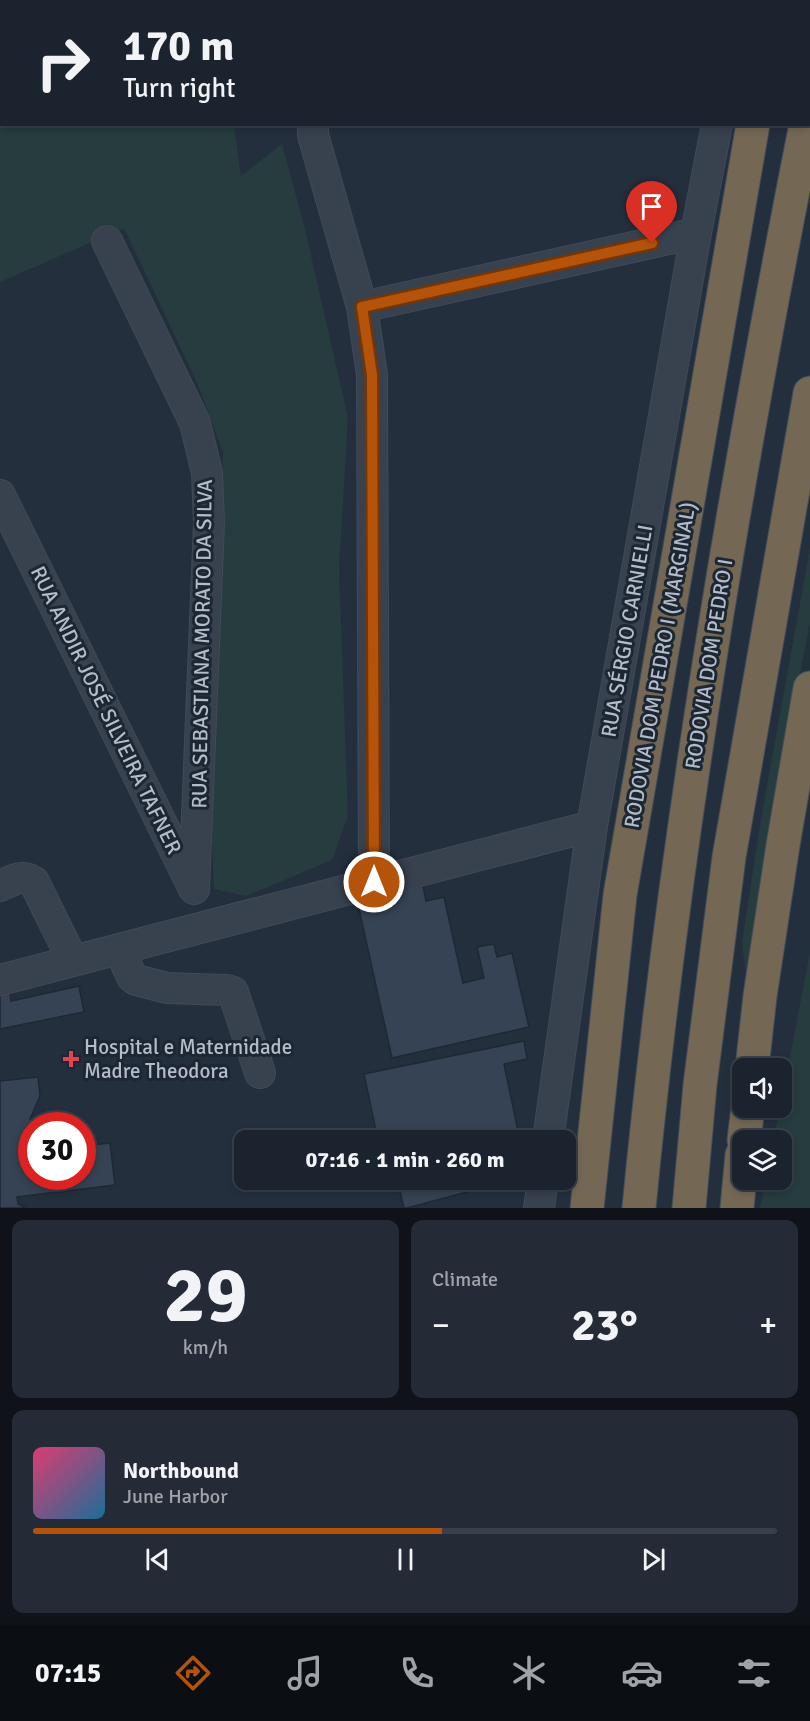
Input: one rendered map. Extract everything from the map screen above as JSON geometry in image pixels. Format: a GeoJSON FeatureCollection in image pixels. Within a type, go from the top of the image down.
{"type":"FeatureCollection","features":[{"type":"Feature","properties":{"kind":"highway","name":"RODOVIA DOM PEDRO I (MARGINAL)"},"geometry":{"type":"LineString","coordinates":[[587,1208],[620,895],[753,126]]}},
{"type":"Feature","properties":{"kind":"highway","name":"RODOVIA DOM PEDRO I"},"geometry":{"type":"LineString","coordinates":[[639,1208],[672,906],[727,544],[806,126]]}},
{"type":"Feature","properties":{"kind":"highway"},"geometry":{"type":"LineString","coordinates":[[689,1208],[700,1085],[729,857],[810,393]]}},
{"type":"Feature","properties":{"kind":"highway"},"geometry":{"type":"LineString","coordinates":[[753,1058],[781,856],[810,688]]}},
{"type":"Feature","properties":{"kind":"highway"},"geometry":{"type":"LineString","coordinates":[[737,1208],[739,1190]]}},
{"type":"Feature","properties":{"kind":"street"},"geometry":{"type":"LineString","coordinates":[[313,126],[313,135],[362,307],[372,375],[374,882]]}},
{"type":"Feature","properties":{"kind":"street","name":"RUA SÉRGIO CARNIELLI"},"geometry":{"type":"LineString","coordinates":[[549,1130],[592,826],[717,126]]}},
{"type":"Feature","properties":{"kind":"street"},"geometry":{"type":"LineString","coordinates":[[362,307],[696,233]]}},
{"type":"Feature","properties":{"kind":"street","name":"RUA SEBASTIANA MORATO DA SILVA"},"geometry":{"type":"LineString","coordinates":[[107,241],[195,423],[207,473],[209,523],[194,889]]}},
{"type":"Feature","properties":{"kind":"street","name":"RUA ANDIR JOSÉ SILVEIRA TAFNER"},"geometry":{"type":"LineString","coordinates":[[0,495],[212,924]]}},
{"type":"Feature","properties":{"kind":"street"},"geometry":{"type":"LineString","coordinates":[[2,975],[73,961],[592,826]]}},
{"type":"Feature","properties":{"kind":"street"},"geometry":{"type":"LineString","coordinates":[[0,886],[22,877],[34,882],[73,961]]}},
{"type":"Feature","properties":{"kind":"street"},"geometry":{"type":"LineString","coordinates":[[119,949],[132,977],[136,980],[167,988],[233,992],[260,1073]]}},
{"type":"Feature","properties":{"kind":"street"},"geometry":{"type":"LineString","coordinates":[[539,1208],[541,1190]]}},
{"type":"Feature","properties":{"kind":"green space"},"geometry":{"type":"Polygon","coordinates":[[[0,126],[234,126],[241,176],[282,144],[305,229],[348,418],[339,569],[348,816],[332,860],[246,896],[214,889],[211,818],[223,452],[199,387],[124,228],[0,282],[0,126]]]}},
{"type":"Feature","properties":{"kind":"green space"},"geometry":{"type":"Polygon","coordinates":[[[810,548],[810,623],[790,723],[746,977],[742,942],[761,819],[810,548]]]}},
{"type":"Feature","properties":{"kind":"green space"},"geometry":{"type":"Polygon","coordinates":[[[810,952],[810,1208],[760,1208],[764,1190],[792,1190],[792,1130],[775,1130],[778,1118],[792,1118],[792,1058],[790,1058],[810,952]]]}},
{"type":"Feature","properties":{"kind":"building"},"geometry":{"type":"Polygon","coordinates":[[[423,886],[426,901],[444,897],[463,983],[484,978],[477,947],[494,944],[497,957],[512,953],[529,1027],[392,1058],[357,900],[423,886]]]}},
{"type":"Feature","properties":{"kind":"building"},"geometry":{"type":"Polygon","coordinates":[[[79,986],[84,1012],[0,1029],[0,995],[10,993],[11,1001],[79,986]]]}},
{"type":"Feature","properties":{"kind":"building"},"geometry":{"type":"Polygon","coordinates":[[[524,1041],[527,1059],[504,1064],[518,1130],[376,1130],[364,1074],[524,1041]]]}},
{"type":"Feature","properties":{"kind":"building"},"geometry":{"type":"Polygon","coordinates":[[[38,1077],[40,1096],[33,1112],[18,1112],[18,1190],[74,1190],[17,1197],[18,1204],[26,1208],[0,1208],[0,1081],[38,1077]]]}},
{"type":"Feature","properties":{"kind":"building"},"geometry":{"type":"Polygon","coordinates":[[[110,1143],[115,1185],[96,1187],[96,1144],[110,1143]]]}},
{"type":"Feature","properties":{"kind":"building"},"geometry":{"type":"Polygon","coordinates":[[[400,1190],[475,1190],[407,1208],[404,1208],[400,1190]]]}},
{"type":"Feature","properties":{"kind":"place","name":"Hospital e Maternidade Madre Theodora"},"geometry":{"type":"Point","coordinates":[71,1059]}},
{"type":"Feature","properties":{"kind":"route"},"geometry":{"type":"LineString","coordinates":[[374,882],[372,375],[362,307],[652,243]]}}]}
